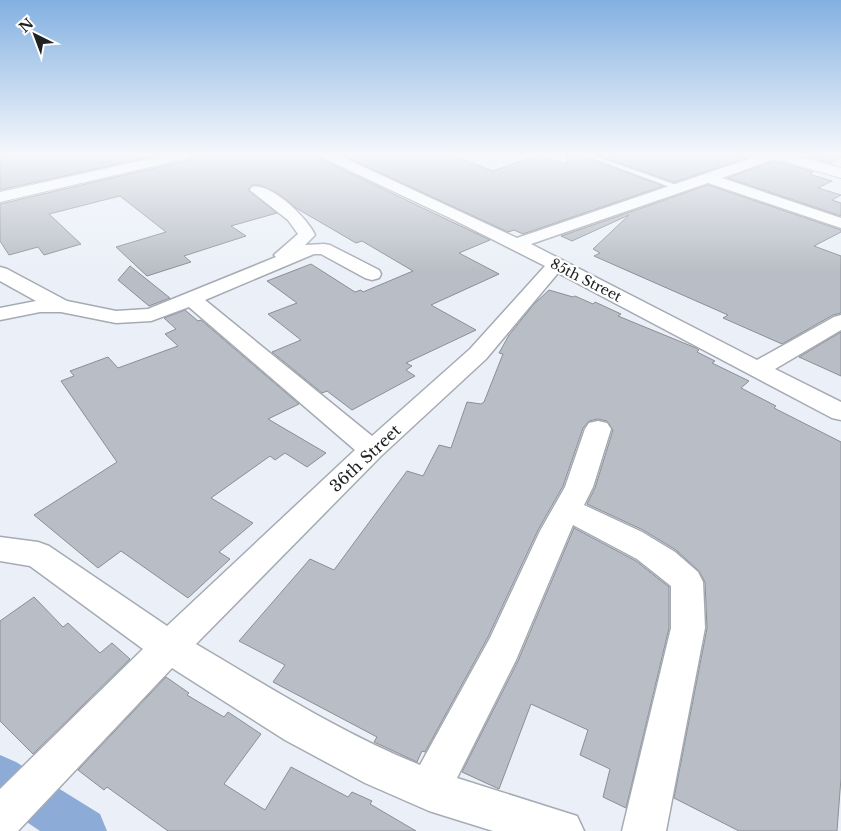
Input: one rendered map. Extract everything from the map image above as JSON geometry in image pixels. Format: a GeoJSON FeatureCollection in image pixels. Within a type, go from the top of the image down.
{"type":"FeatureCollection","features":[{"type":"Feature","properties":{"kind":"main road"},"geometry":{"type":"LineString","coordinates":[[0,197],[14,194]]}},
{"type":"Feature","properties":{"kind":"street"},"geometry":{"type":"LineString","coordinates":[[233,282],[265,268],[308,235],[305,228],[263,194]]}},
{"type":"Feature","properties":{"kind":"street","name":"85th Street"},"geometry":{"type":"LineString","coordinates":[[413,194],[556,264],[841,412]]}},
{"type":"Feature","properties":{"kind":"street"},"geometry":{"type":"LineString","coordinates":[[515,244],[664,194]]}},
{"type":"Feature","properties":{"kind":"street"},"geometry":{"type":"LineString","coordinates":[[755,194],[841,223]]}},
{"type":"Feature","properties":{"kind":"street"},"geometry":{"type":"LineString","coordinates":[[0,314],[40,306],[61,306],[116,317],[151,315],[311,249],[324,249],[372,274]]}},
{"type":"Feature","properties":{"kind":"street","name":"36th Street"},"geometry":{"type":"LineString","coordinates":[[2,817],[169,647],[372,450],[478,354],[556,264]]}},
{"type":"Feature","properties":{"kind":"street"},"geometry":{"type":"LineString","coordinates":[[0,273],[61,306]]}},
{"type":"Feature","properties":{"kind":"street"},"geometry":{"type":"LineString","coordinates":[[192,299],[372,450]]}},
{"type":"Feature","properties":{"kind":"street"},"geometry":{"type":"LineString","coordinates":[[757,370],[841,321]]}},
{"type":"Feature","properties":{"kind":"street"},"geometry":{"type":"LineString","coordinates":[[429,790],[503,649],[566,510],[579,487],[598,429]]}},
{"type":"Feature","properties":{"kind":"street"},"geometry":{"type":"LineString","coordinates":[[566,510],[602,526],[672,567],[687,582],[688,628],[644,831]]}},
{"type":"Feature","properties":{"kind":"street"},"geometry":{"type":"LineString","coordinates":[[0,549],[38,555],[169,647],[298,726],[379,768],[429,790],[562,831]]}},
{"type":"Feature","properties":{"kind":"building"},"geometry":{"type":"Polygon","coordinates":[[[44,194],[253,194],[277,213],[231,226],[246,236],[184,256],[191,262],[147,276],[116,247],[166,232],[120,196],[49,214],[81,244],[44,255],[38,247],[9,255],[0,241],[0,204],[44,194]]]}},
{"type":"Feature","properties":{"kind":"building"},"geometry":{"type":"Polygon","coordinates":[[[279,194],[393,194],[490,240],[459,253],[499,274],[431,305],[476,330],[406,363],[412,366],[406,370],[415,376],[352,410],[327,391],[322,393],[272,352],[301,340],[268,314],[297,303],[267,281],[311,264],[355,292],[361,290],[363,292],[413,271],[362,241],[356,243],[296,208],[279,194]]]}},
{"type":"Feature","properties":{"kind":"building"},"geometry":{"type":"Polygon","coordinates":[[[426,194],[640,194],[523,234],[514,230],[508,232],[426,194]]]}},
{"type":"Feature","properties":{"kind":"building"},"geometry":{"type":"Polygon","coordinates":[[[683,194],[734,194],[841,230],[841,232],[814,246],[841,256],[841,313],[833,315],[782,344],[723,318],[728,315],[594,256],[600,253],[593,249],[629,215],[572,241],[561,236],[683,194]]]}},
{"type":"Feature","properties":{"kind":"building"},"geometry":{"type":"Polygon","coordinates":[[[775,194],[841,195],[832,200],[841,203],[841,216],[775,194]]]}},
{"type":"Feature","properties":{"kind":"building"},"geometry":{"type":"Polygon","coordinates":[[[130,266],[170,298],[149,306],[118,280],[130,266]]]}},
{"type":"Feature","properties":{"kind":"building"},"geometry":{"type":"Polygon","coordinates":[[[549,290],[575,296],[593,304],[595,302],[621,314],[618,316],[696,348],[699,350],[697,352],[715,361],[712,363],[749,381],[741,388],[776,406],[774,408],[841,442],[841,778],[837,831],[739,831],[674,798],[707,628],[705,582],[699,571],[676,550],[643,530],[587,504],[595,488],[613,430],[607,421],[598,419],[589,421],[583,428],[563,486],[538,530],[488,637],[425,752],[422,751],[417,762],[374,742],[377,737],[273,682],[285,665],[239,641],[310,559],[334,570],[407,471],[423,476],[439,445],[451,448],[467,402],[481,404],[484,402],[503,354],[499,353],[509,335],[534,304],[549,290]]]}},
{"type":"Feature","properties":{"kind":"building"},"geometry":{"type":"Polygon","coordinates":[[[185,310],[198,321],[201,320],[299,404],[268,419],[326,453],[307,467],[285,453],[275,460],[270,456],[211,498],[253,523],[219,552],[230,559],[188,598],[121,551],[98,568],[34,515],[117,462],[61,381],[74,376],[70,371],[108,357],[118,368],[178,346],[165,334],[176,329],[164,318],[185,310]]]}},
{"type":"Feature","properties":{"kind":"building"},"geometry":{"type":"Polygon","coordinates":[[[841,332],[841,376],[799,357],[841,332]]]}},
{"type":"Feature","properties":{"kind":"building"},"geometry":{"type":"Polygon","coordinates":[[[574,528],[636,561],[669,587],[669,628],[626,808],[603,797],[610,769],[580,755],[588,730],[531,704],[499,789],[462,772],[518,661],[574,528]]]}},
{"type":"Feature","properties":{"kind":"building"},"geometry":{"type":"Polygon","coordinates":[[[34,597],[63,627],[68,623],[100,653],[112,643],[130,659],[33,754],[0,721],[0,621],[34,597]]]}},
{"type":"Feature","properties":{"kind":"building"},"geometry":{"type":"Polygon","coordinates":[[[166,677],[189,693],[187,695],[224,717],[228,712],[261,734],[224,784],[265,810],[291,767],[348,797],[352,792],[372,801],[370,804],[416,831],[168,831],[107,787],[104,790],[78,770],[166,677]]]}},
{"type":"Feature","properties":{"kind":"waterway"},"geometry":{"type":"LineString","coordinates":[[0,778],[83,831]]}}]}
